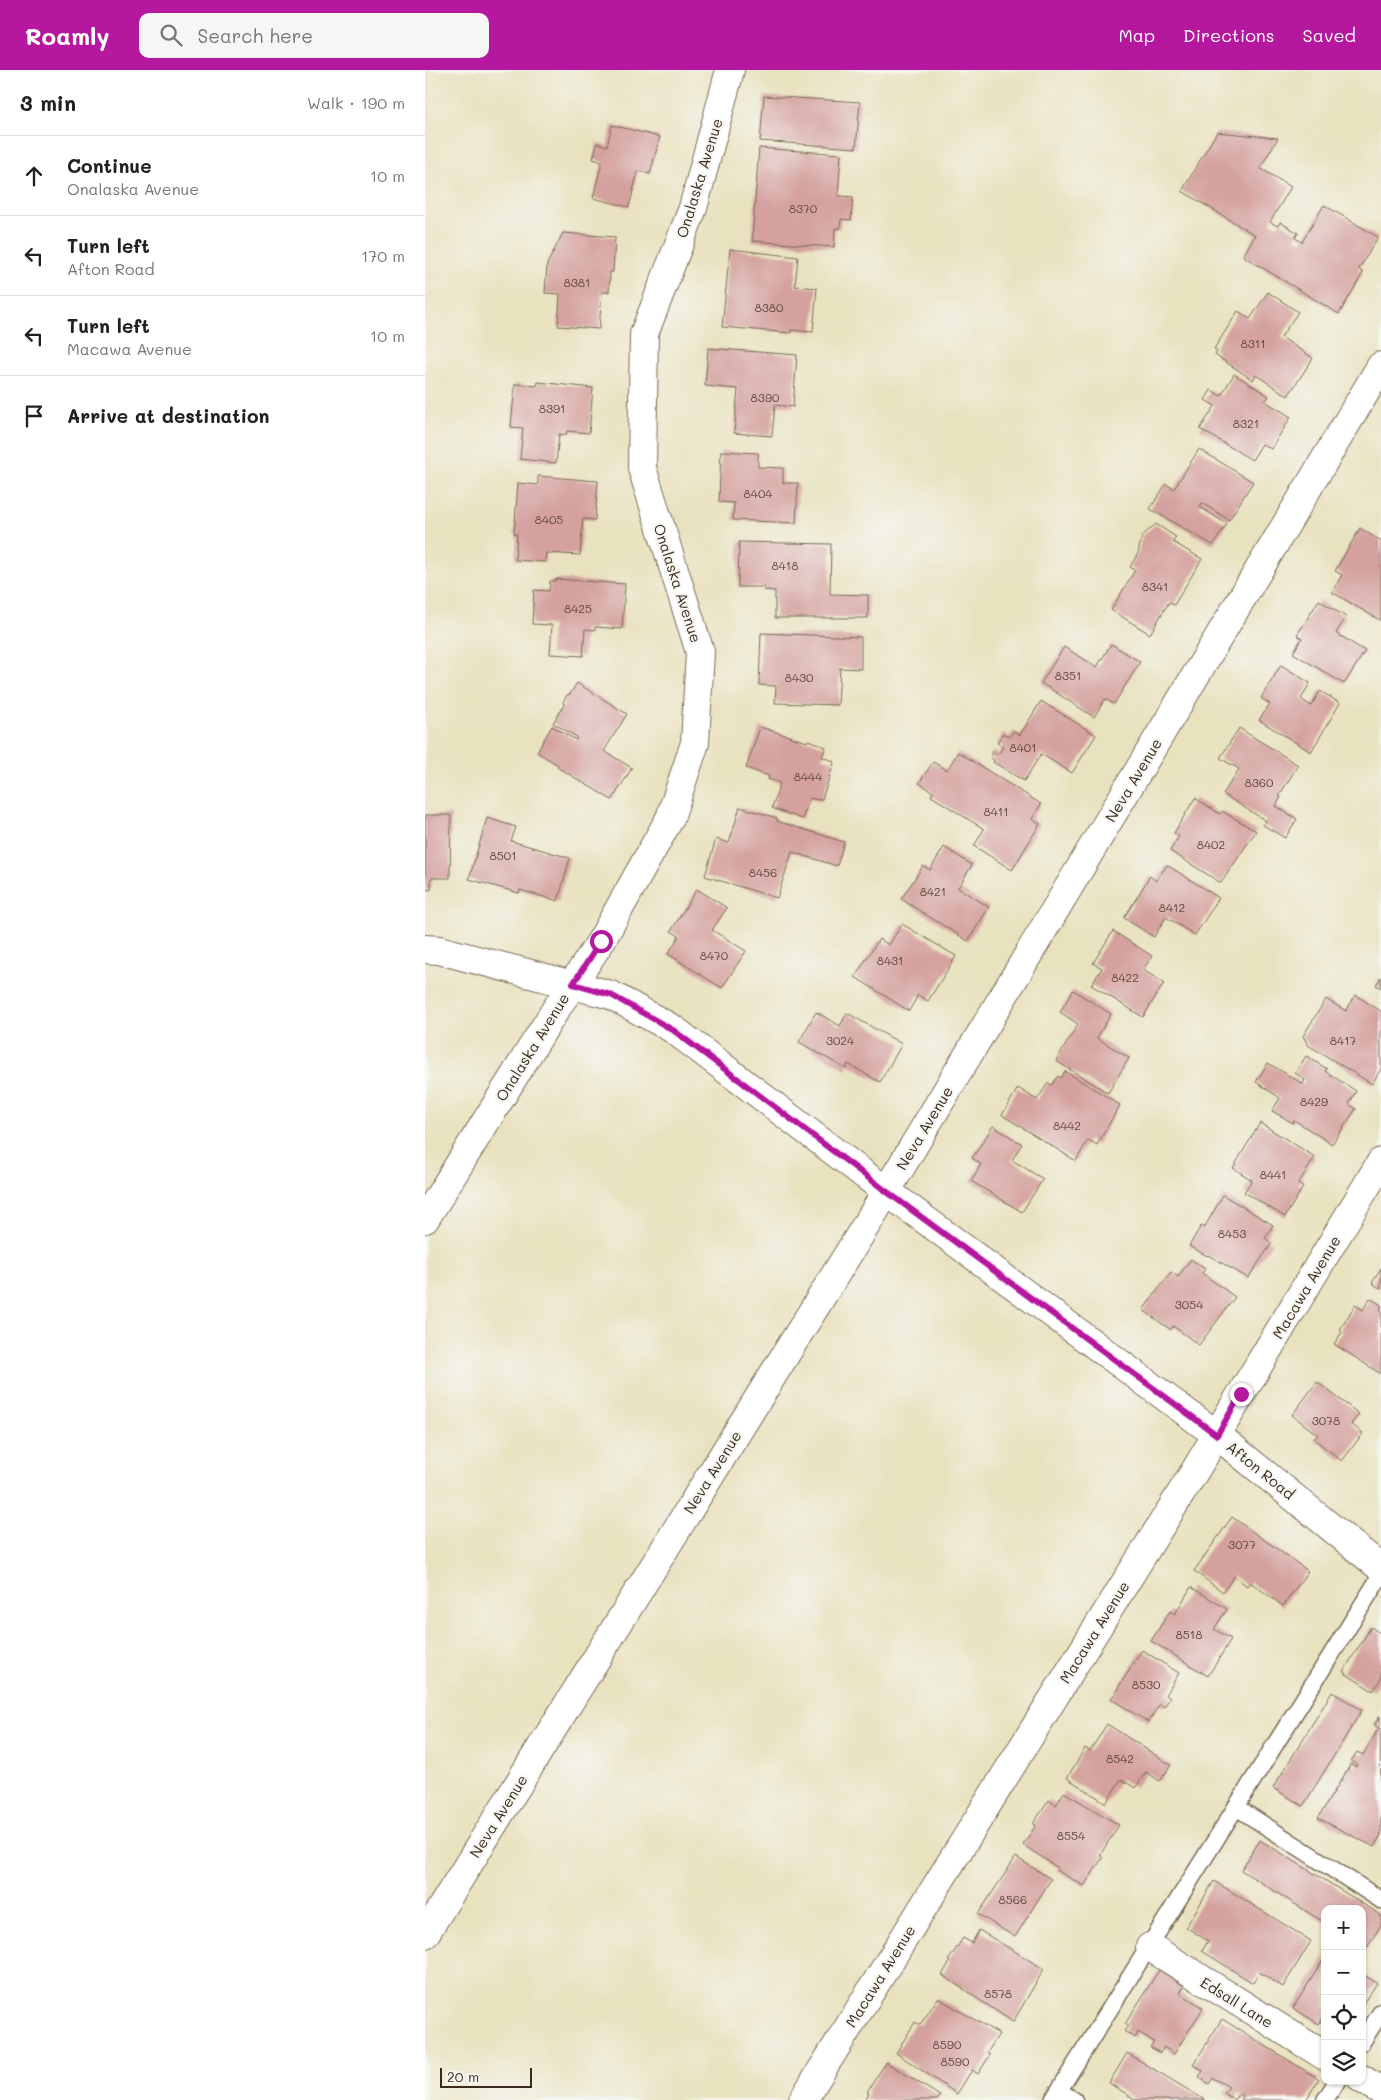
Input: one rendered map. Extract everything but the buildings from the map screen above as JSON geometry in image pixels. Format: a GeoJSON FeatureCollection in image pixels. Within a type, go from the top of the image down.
{"type":"FeatureCollection","features":[{"type":"Feature","properties":{"kind":"street","name":"Onalaska Avenue"},"geometry":{"type":"LineString","coordinates":[[425,1219],[601,941],[670,818],[695,742],[701,652],[641,468],[644,334],[693,208],[730,70]]}},
{"type":"Feature","properties":{"kind":"street","name":"Neva Avenue"},"geometry":{"type":"LineString","coordinates":[[425,1934],[886,1191],[1381,366]]}},
{"type":"Feature","properties":{"kind":"street","name":"Afton Road"},"geometry":{"type":"LineString","coordinates":[[425,949],[439,950],[611,995],[673,1030],[886,1191],[1217,1435],[1381,1568]]}},
{"type":"Feature","properties":{"kind":"street","name":"Macawa Avenue"},"geometry":{"type":"LineString","coordinates":[[803,2100],[1217,1435],[1381,1162]]}},
{"type":"Feature","properties":{"kind":"street","name":"Edsall Lane"},"geometry":{"type":"LineString","coordinates":[[1149,1947],[1321,2054]]}},
{"type":"Feature","properties":{"kind":"street"},"geometry":{"type":"LineString","coordinates":[[1366,2082],[1381,2091]]}},
{"type":"Feature","properties":{"kind":"lane"},"geometry":{"type":"LineString","coordinates":[[1073,2100],[1056,2096],[1381,1575]]}},
{"type":"Feature","properties":{"kind":"lane"},"geometry":{"type":"LineString","coordinates":[[1236,1807],[1381,1900]]}},
{"type":"Feature","properties":{"kind":"lane"},"geometry":{"type":"LineString","coordinates":[[1363,2040],[1381,2012]]}},
{"type":"Feature","properties":{"kind":"lane"},"geometry":{"type":"LineString","coordinates":[[1325,2100],[1334,2085]]}},
{"type":"Feature","properties":{"kind":"route"},"geometry":{"type":"LineString","coordinates":[[601,941],[573,984],[611,995],[673,1030],[886,1191],[1217,1435],[1241,1394]]}}]}
